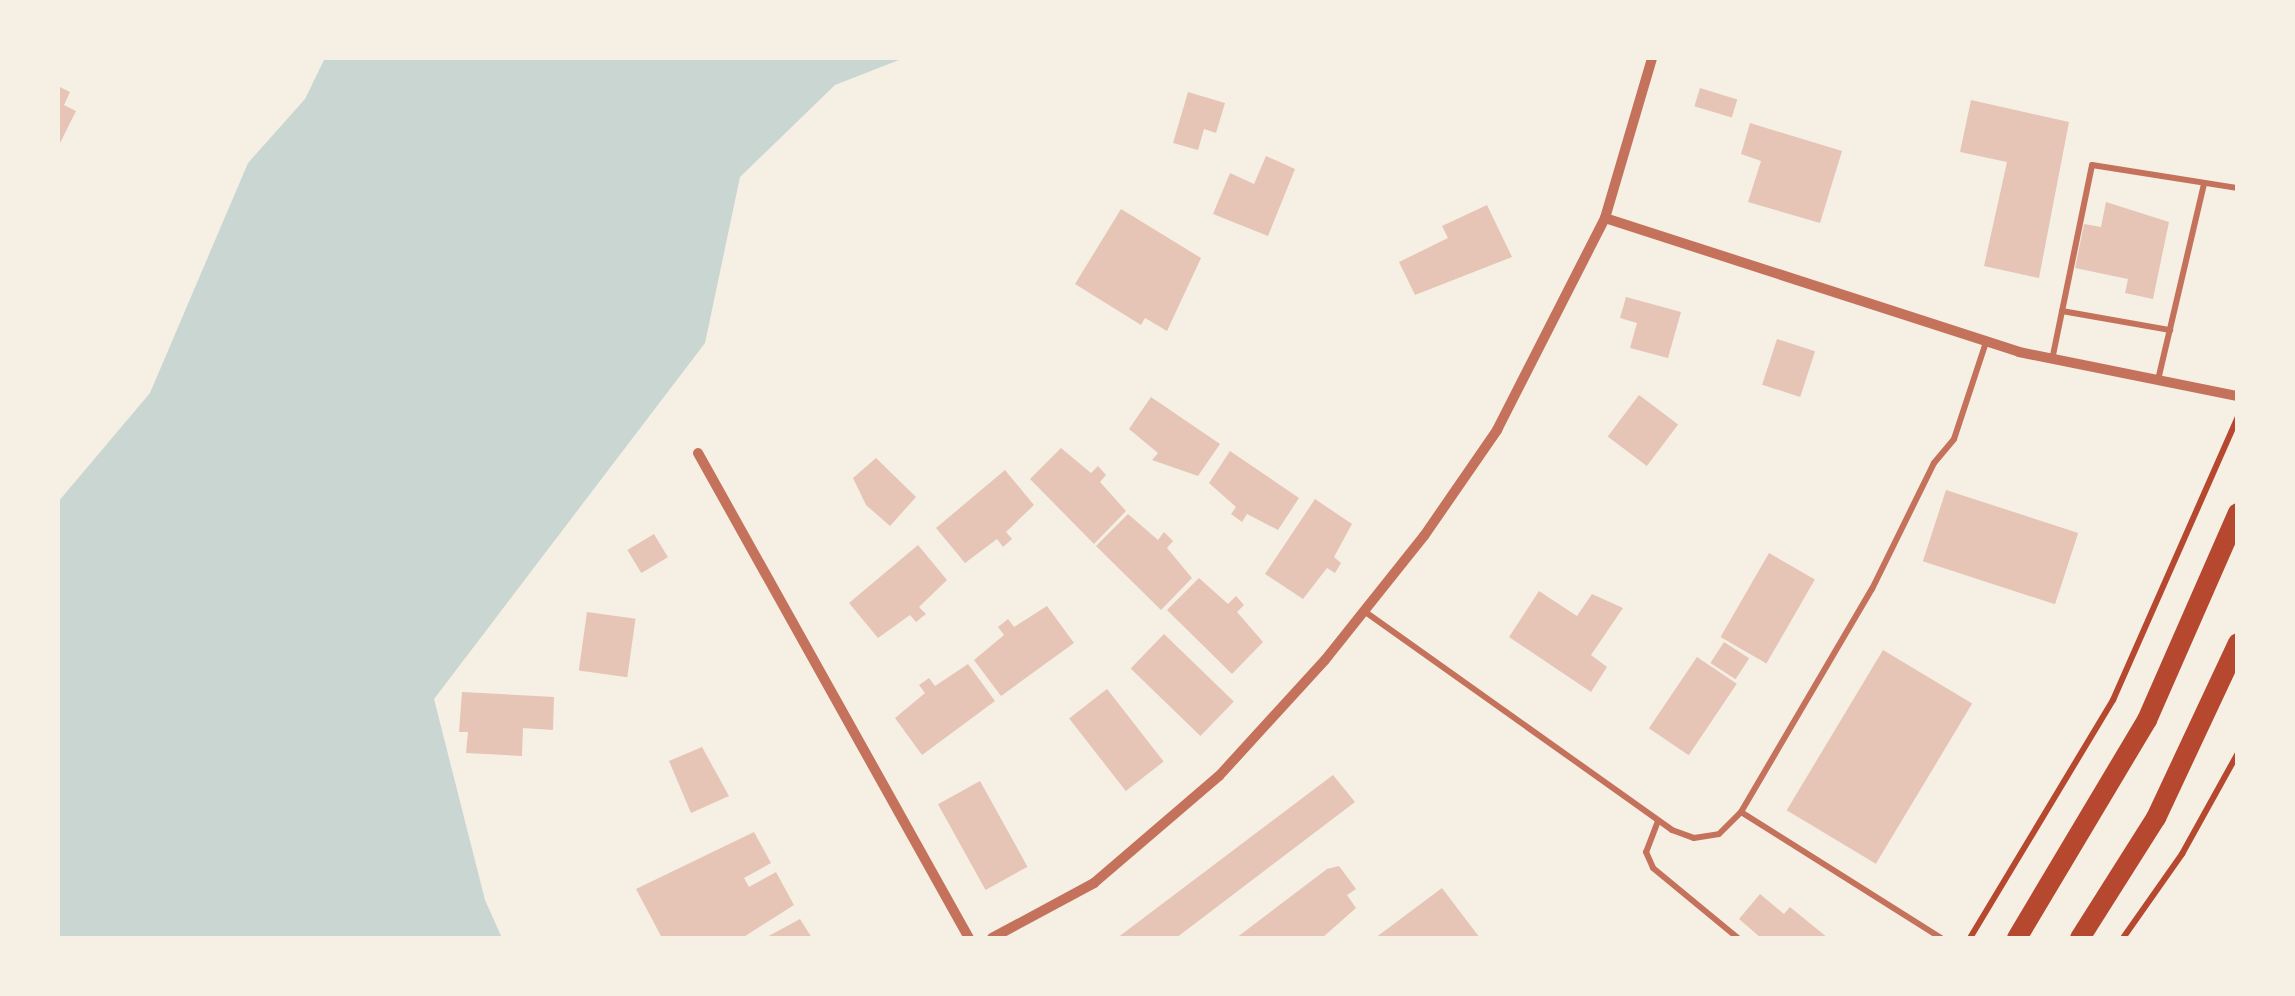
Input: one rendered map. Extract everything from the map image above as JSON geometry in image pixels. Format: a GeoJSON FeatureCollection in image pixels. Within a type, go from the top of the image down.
{"type":"FeatureCollection","features":[{"type":"Feature","properties":{"kind":"main road"},"geometry":{"type":"LineString","coordinates":[[2017,938],[2147,720],[2238,513]]}},
{"type":"Feature","properties":{"kind":"main road"},"geometry":{"type":"LineString","coordinates":[[2080,938],[2156,818],[2231,681],[2238,643]]}},
{"type":"Feature","properties":{"kind":"street"},"geometry":{"type":"LineString","coordinates":[[992,938],[1094,883],[1140,849],[1219,776],[1364,611],[1497,430],[1605,218],[1652,58]]}},
{"type":"Feature","properties":{"kind":"street"},"geometry":{"type":"LineString","coordinates":[[1605,218],[1986,342],[2052,360],[2238,396]]}},
{"type":"Feature","properties":{"kind":"street"},"geometry":{"type":"LineString","coordinates":[[698,453],[968,938]]}},
{"type":"Feature","properties":{"kind":"lane"},"geometry":{"type":"LineString","coordinates":[[2052,360],[2092,165],[2238,188]]}},
{"type":"Feature","properties":{"kind":"lane"},"geometry":{"type":"LineString","coordinates":[[2158,381],[2204,184]]}},
{"type":"Feature","properties":{"kind":"lane"},"geometry":{"type":"LineString","coordinates":[[2062,311],[2170,330]]}},
{"type":"Feature","properties":{"kind":"lane"},"geometry":{"type":"LineString","coordinates":[[1364,611],[1658,820],[1694,838],[1719,834],[1741,812],[1872,589],[1934,464],[1954,440],[1986,342]]}},
{"type":"Feature","properties":{"kind":"lane"},"geometry":{"type":"LineString","coordinates":[[1741,812],[1942,938]]}},
{"type":"Feature","properties":{"kind":"lane"},"geometry":{"type":"LineString","coordinates":[[1658,820],[1646,852],[1653,868],[1738,938]]}},
{"type":"Feature","properties":{"kind":"path"},"geometry":{"type":"LineString","coordinates":[[1970,938],[2113,700],[2238,416]]}},
{"type":"Feature","properties":{"kind":"path"},"geometry":{"type":"LineString","coordinates":[[2123,938],[2182,854],[2238,752]]}},
{"type":"Feature","properties":{"kind":"shaded area"},"geometry":{"type":"Polygon","coordinates":[[[325,58],[904,58],[835,85],[740,177],[705,343],[434,699],[485,900],[502,938],[58,938],[58,502],[150,393],[248,163],[305,99],[325,58]]]}},
{"type":"Feature","properties":{"kind":"building"},"geometry":{"type":"Polygon","coordinates":[[[58,86],[70,92],[64,105],[76,111],[58,147],[58,86]]]}},
{"type":"Feature","properties":{"kind":"building"},"geometry":{"type":"Polygon","coordinates":[[[1700,88],[1737,99],[1732,118],[1694,106],[1700,88]]]}},
{"type":"Feature","properties":{"kind":"building"},"geometry":{"type":"Polygon","coordinates":[[[1188,92],[1225,103],[1216,133],[1204,129],[1198,150],[1173,143],[1188,92]]]}},
{"type":"Feature","properties":{"kind":"building"},"geometry":{"type":"Polygon","coordinates":[[[1971,100],[2069,122],[2039,278],[1984,266],[2007,162],[1960,152],[1971,100]]]}},
{"type":"Feature","properties":{"kind":"building"},"geometry":{"type":"Polygon","coordinates":[[[1750,123],[1842,151],[1820,223],[1748,202],[1761,161],[1741,154],[1750,123]]]}},
{"type":"Feature","properties":{"kind":"building"},"geometry":{"type":"Polygon","coordinates":[[[1266,156],[1295,169],[1268,236],[1213,214],[1230,173],[1254,184],[1266,156]]]}},
{"type":"Feature","properties":{"kind":"building"},"geometry":{"type":"Polygon","coordinates":[[[2106,202],[2169,222],[2153,299],[2125,293],[2128,279],[2075,268],[2084,224],[2101,227],[2106,202]]]}},
{"type":"Feature","properties":{"kind":"building"},"geometry":{"type":"Polygon","coordinates":[[[1487,205],[1512,257],[1415,295],[1399,262],[1448,238],[1442,226],[1487,205]]]}},
{"type":"Feature","properties":{"kind":"building"},"geometry":{"type":"Polygon","coordinates":[[[1121,209],[1201,258],[1167,331],[1145,318],[1141,325],[1075,284],[1121,209]]]}},
{"type":"Feature","properties":{"kind":"building"},"geometry":{"type":"Polygon","coordinates":[[[1626,297],[1681,312],[1668,358],[1630,348],[1637,323],[1620,318],[1626,297]]]}},
{"type":"Feature","properties":{"kind":"building"},"geometry":{"type":"Polygon","coordinates":[[[1777,339],[1815,351],[1800,397],[1762,385],[1777,339]]]}},
{"type":"Feature","properties":{"kind":"building"},"geometry":{"type":"Polygon","coordinates":[[[1639,395],[1678,424],[1647,466],[1608,437],[1639,395]]]}},
{"type":"Feature","properties":{"kind":"building"},"geometry":{"type":"Polygon","coordinates":[[[1151,397],[1220,444],[1198,476],[1152,460],[1158,453],[1129,429],[1151,397]]]}},
{"type":"Feature","properties":{"kind":"building"},"geometry":{"type":"Polygon","coordinates":[[[1061,448],[1091,473],[1098,466],[1106,475],[1100,482],[1126,511],[1094,544],[1030,479],[1061,448]]]}},
{"type":"Feature","properties":{"kind":"building"},"geometry":{"type":"Polygon","coordinates":[[[1230,451],[1299,498],[1278,530],[1247,514],[1242,522],[1231,514],[1236,507],[1209,483],[1230,451]]]}},
{"type":"Feature","properties":{"kind":"building"},"geometry":{"type":"Polygon","coordinates":[[[876,458],[916,497],[890,526],[866,505],[853,478],[876,458]]]}},
{"type":"Feature","properties":{"kind":"building"},"geometry":{"type":"Polygon","coordinates":[[[1005,470],[1034,505],[1006,532],[1012,539],[1003,547],[997,539],[965,563],[936,528],[1005,470]]]}},
{"type":"Feature","properties":{"kind":"building"},"geometry":{"type":"Polygon","coordinates":[[[1946,490],[2078,533],[2055,604],[1923,561],[1946,490]]]}},
{"type":"Feature","properties":{"kind":"building"},"geometry":{"type":"Polygon","coordinates":[[[1315,499],[1352,524],[1334,557],[1341,563],[1335,573],[1327,568],[1303,599],[1265,574],[1315,499]]]}},
{"type":"Feature","properties":{"kind":"building"},"geometry":{"type":"Polygon","coordinates":[[[1128,514],[1158,540],[1164,532],[1173,541],[1167,548],[1192,578],[1161,610],[1096,546],[1128,514]]]}},
{"type":"Feature","properties":{"kind":"building"},"geometry":{"type":"Polygon","coordinates":[[[654,534],[668,557],[641,573],[627,550],[654,534]]]}},
{"type":"Feature","properties":{"kind":"building"},"geometry":{"type":"Polygon","coordinates":[[[918,545],[947,580],[919,607],[926,614],[916,622],[910,615],[878,638],[849,603],[918,545]]]}},
{"type":"Feature","properties":{"kind":"building"},"geometry":{"type":"Polygon","coordinates":[[[1769,553],[1815,580],[1766,664],[1720,637],[1769,553]]]}},
{"type":"Feature","properties":{"kind":"building"},"geometry":{"type":"Polygon","coordinates":[[[1199,578],[1228,604],[1236,596],[1244,605],[1237,612],[1263,642],[1232,674],[1167,610],[1199,578]]]}},
{"type":"Feature","properties":{"kind":"building"},"geometry":{"type":"Polygon","coordinates":[[[1539,591],[1577,616],[1592,594],[1623,608],[1591,655],[1607,667],[1591,692],[1509,637],[1539,591]]]}},
{"type":"Feature","properties":{"kind":"building"},"geometry":{"type":"Polygon","coordinates":[[[1047,606],[1074,643],[1001,696],[974,660],[1004,635],[998,627],[1008,619],[1014,627],[1047,606]]]}},
{"type":"Feature","properties":{"kind":"building"},"geometry":{"type":"Polygon","coordinates":[[[587,612],[636,619],[627,677],[579,670],[587,612]]]}},
{"type":"Feature","properties":{"kind":"building"},"geometry":{"type":"Polygon","coordinates":[[[1164,634],[1234,701],[1200,736],[1131,669],[1164,634]]]}},
{"type":"Feature","properties":{"kind":"building"},"geometry":{"type":"Polygon","coordinates":[[[1724,642],[1749,658],[1736,679],[1710,663],[1724,642]]]}},
{"type":"Feature","properties":{"kind":"building"},"geometry":{"type":"Polygon","coordinates":[[[1883,650],[1972,704],[1876,864],[1787,810],[1883,650]]]}},
{"type":"Feature","properties":{"kind":"building"},"geometry":{"type":"Polygon","coordinates":[[[1697,657],[1737,684],[1689,755],[1649,728],[1697,657]]]}},
{"type":"Feature","properties":{"kind":"building"},"geometry":{"type":"Polygon","coordinates":[[[968,664],[995,701],[922,755],[895,718],[925,693],[919,685],[929,678],[935,686],[968,664]]]}},
{"type":"Feature","properties":{"kind":"building"},"geometry":{"type":"Polygon","coordinates":[[[1107,689],[1164,761],[1126,791],[1069,719],[1107,689]]]}},
{"type":"Feature","properties":{"kind":"building"},"geometry":{"type":"Polygon","coordinates":[[[462,692],[554,697],[553,730],[523,728],[522,756],[466,753],[468,732],[459,732],[462,692]]]}},
{"type":"Feature","properties":{"kind":"building"},"geometry":{"type":"Polygon","coordinates":[[[702,747],[729,796],[691,813],[669,761],[702,747]]]}},
{"type":"Feature","properties":{"kind":"building"},"geometry":{"type":"Polygon","coordinates":[[[1333,775],[1355,802],[1176,938],[1117,938],[1333,775]]]}},
{"type":"Feature","properties":{"kind":"building"},"geometry":{"type":"Polygon","coordinates":[[[980,781],[1028,867],[986,890],[938,804],[980,781]]]}},
{"type":"Feature","properties":{"kind":"building"},"geometry":{"type":"Polygon","coordinates":[[[754,832],[771,863],[744,878],[749,887],[776,872],[794,905],[742,938],[662,938],[636,889],[754,832]]]}},
{"type":"Feature","properties":{"kind":"building"},"geometry":{"type":"Polygon","coordinates":[[[1339,866],[1356,889],[1347,895],[1356,908],[1322,938],[1236,938],[1327,869],[1339,866]]]}},
{"type":"Feature","properties":{"kind":"building"},"geometry":{"type":"Polygon","coordinates":[[[1442,888],[1480,938],[1375,938],[1442,888]]]}},
{"type":"Feature","properties":{"kind":"building"},"geometry":{"type":"Polygon","coordinates":[[[1760,894],[1784,914],[1790,907],[1828,938],[1761,938],[1739,919],[1760,894]]]}},
{"type":"Feature","properties":{"kind":"building"},"geometry":{"type":"Polygon","coordinates":[[[800,919],[812,938],[765,938],[800,919]]]}}]}
